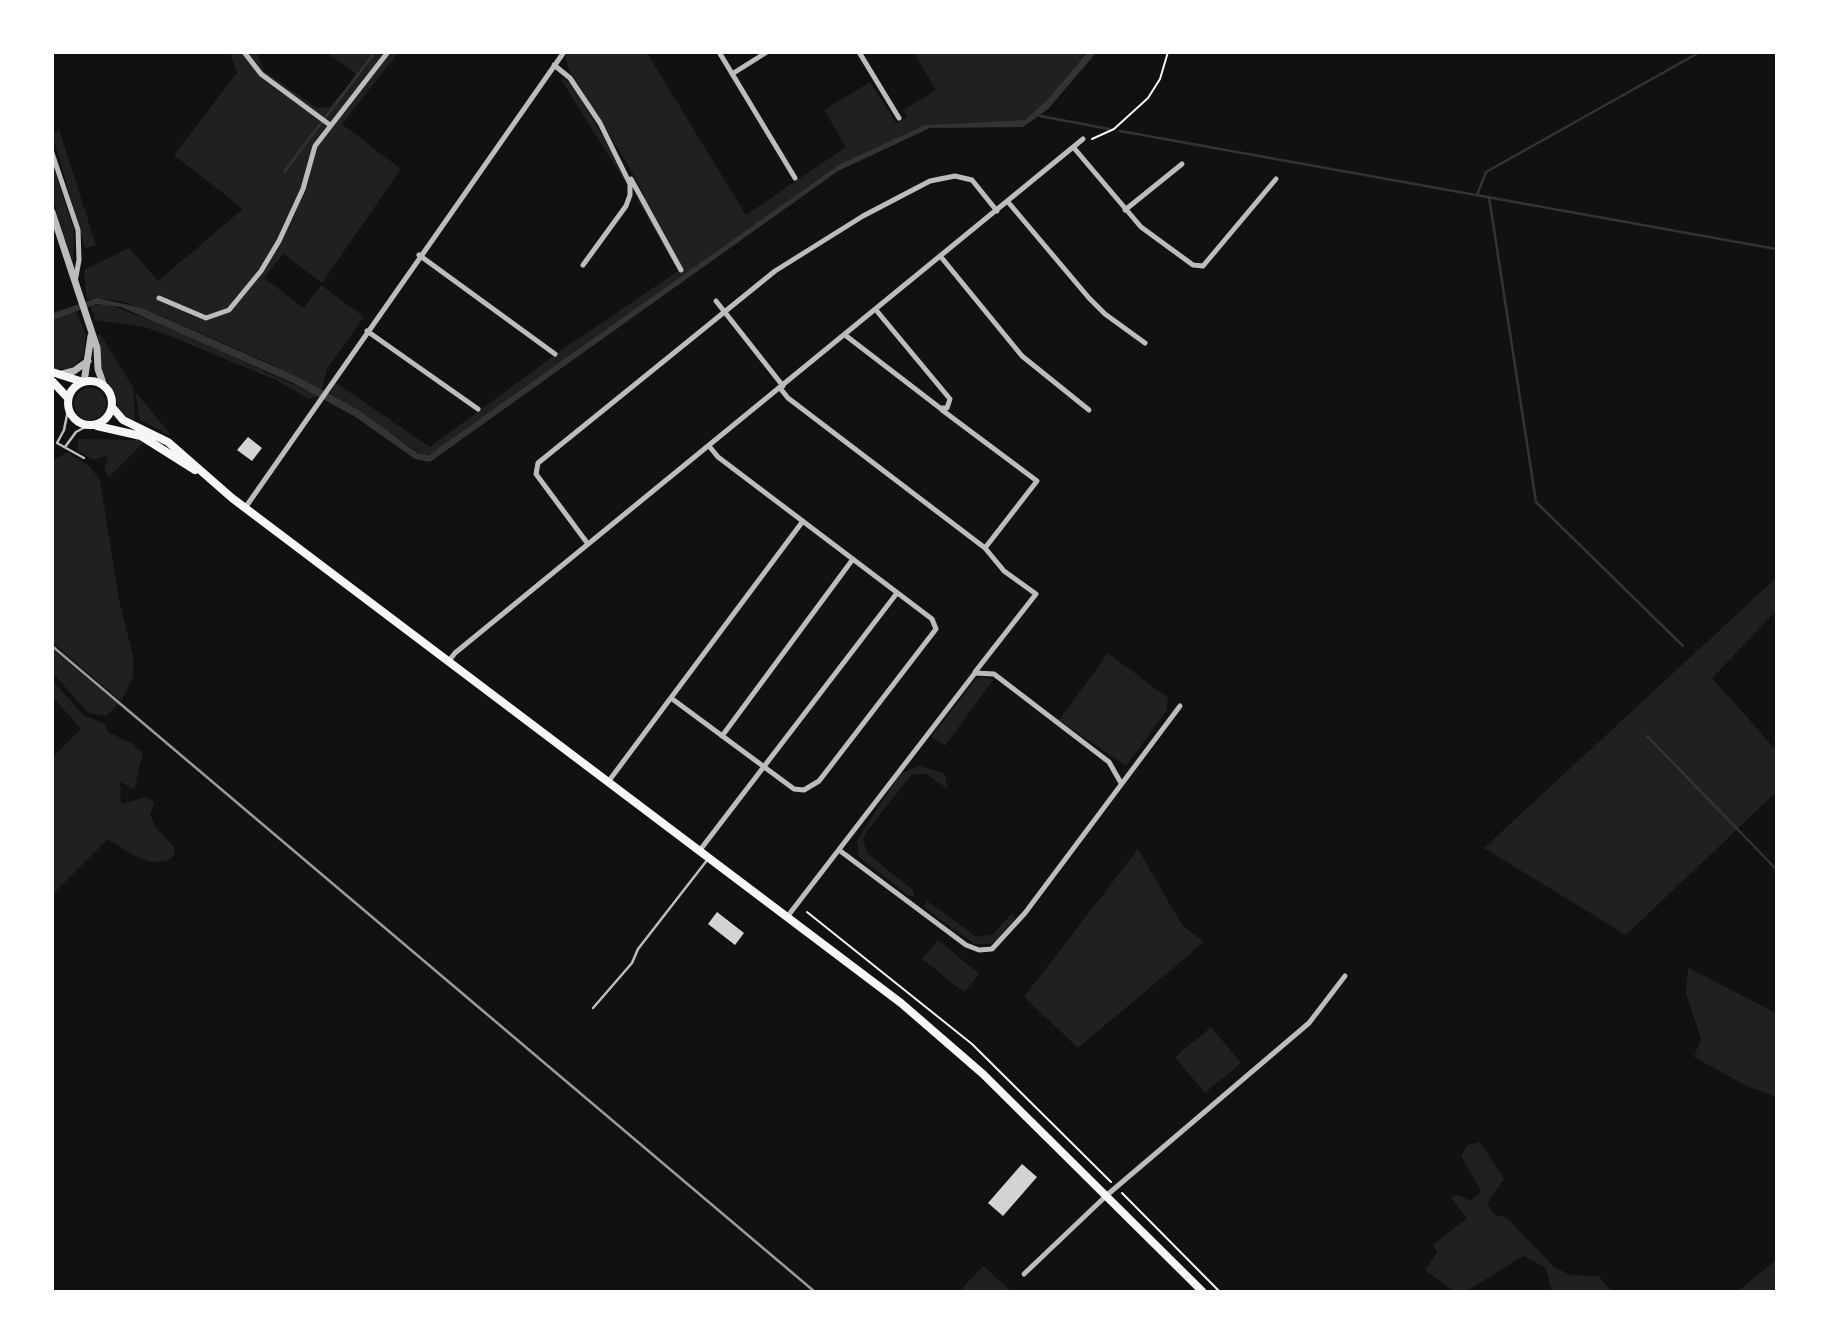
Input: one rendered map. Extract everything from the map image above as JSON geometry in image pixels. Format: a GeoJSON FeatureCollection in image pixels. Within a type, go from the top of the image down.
{"type":"FeatureCollection","features":[{"type":"Feature","properties":{"kind":"main road"},"geometry":{"type":"LineString","coordinates":[[54,376],[83,382],[93,381],[104,386],[111,397],[111,407],[106,418],[91,425]]}},
{"type":"Feature","properties":{"kind":"main road"},"geometry":{"type":"LineString","coordinates":[[54,376],[68,398]]}},
{"type":"Feature","properties":{"kind":"main road"},"geometry":{"type":"LineString","coordinates":[[83,382],[74,387],[68,398],[68,410],[76,422],[134,433],[200,471]]}},
{"type":"Feature","properties":{"kind":"main road"},"geometry":{"type":"LineString","coordinates":[[111,407],[123,420],[168,442],[245,508],[939,1034],[1107,1195],[1203,1292]]}},
{"type":"Feature","properties":{"kind":"street"},"geometry":{"type":"LineString","coordinates":[[244,52],[261,74],[329,123]]}},
{"type":"Feature","properties":{"kind":"street"},"geometry":{"type":"LineString","coordinates":[[159,298],[206,318],[229,310],[261,271],[279,241],[303,189],[316,146],[329,123],[388,52]]}},
{"type":"Feature","properties":{"kind":"street"},"geometry":{"type":"LineString","coordinates":[[719,52],[795,178]]}},
{"type":"Feature","properties":{"kind":"street"},"geometry":{"type":"LineString","coordinates":[[732,74],[767,52]]}},
{"type":"Feature","properties":{"kind":"street"},"geometry":{"type":"LineString","coordinates":[[859,52],[900,118]]}},
{"type":"Feature","properties":{"kind":"street"},"geometry":{"type":"LineString","coordinates":[[245,508],[555,65],[560,54]]}},
{"type":"Feature","properties":{"kind":"street"},"geometry":{"type":"LineString","coordinates":[[555,65],[570,78],[681,270]]}},
{"type":"Feature","properties":{"kind":"street"},"geometry":{"type":"LineString","coordinates":[[448,662],[455,653],[1083,139]]}},
{"type":"Feature","properties":{"kind":"street"},"geometry":{"type":"LineString","coordinates":[[1074,148],[1125,210],[1166,247],[1193,265],[1203,266],[1276,178]]}},
{"type":"Feature","properties":{"kind":"street"},"geometry":{"type":"LineString","coordinates":[[52,153],[78,230],[79,260],[75,282]]}},
{"type":"Feature","properties":{"kind":"street"},"geometry":{"type":"LineString","coordinates":[[1125,210],[1182,164]]}},
{"type":"Feature","properties":{"kind":"street"},"geometry":{"type":"LineString","coordinates":[[583,265],[625,206],[630,195],[627,174]]}},
{"type":"Feature","properties":{"kind":"street"},"geometry":{"type":"LineString","coordinates":[[588,544],[536,474],[538,463],[775,271],[863,216],[930,181],[968,177],[997,211]]}},
{"type":"Feature","properties":{"kind":"street"},"geometry":{"type":"LineString","coordinates":[[1008,202],[1105,314],[1145,343]]}},
{"type":"Feature","properties":{"kind":"street"},"geometry":{"type":"LineString","coordinates":[[52,212],[91,335],[104,386]]}},
{"type":"Feature","properties":{"kind":"street"},"geometry":{"type":"LineString","coordinates":[[419,256],[555,354]]}},
{"type":"Feature","properties":{"kind":"street"},"geometry":{"type":"LineString","coordinates":[[941,257],[1022,356],[1089,410]]}},
{"type":"Feature","properties":{"kind":"street"},"geometry":{"type":"LineString","coordinates":[[716,301],[788,398],[985,548],[998,565],[1035,594],[787,917]]}},
{"type":"Feature","properties":{"kind":"street"},"geometry":{"type":"LineString","coordinates":[[876,310],[950,399],[947,408],[940,408]]}},
{"type":"Feature","properties":{"kind":"street"},"geometry":{"type":"LineString","coordinates":[[367,331],[478,409]]}},
{"type":"Feature","properties":{"kind":"street"},"geometry":{"type":"LineString","coordinates":[[83,382],[89,360],[91,335]]}},
{"type":"Feature","properties":{"kind":"street"},"geometry":{"type":"LineString","coordinates":[[845,335],[1037,481],[985,548]]}},
{"type":"Feature","properties":{"kind":"street"},"geometry":{"type":"LineString","coordinates":[[54,376],[74,371],[89,360]]}},
{"type":"Feature","properties":{"kind":"street"},"geometry":{"type":"LineString","coordinates":[[671,698],[795,789],[804,790],[814,786],[936,629],[932,620],[718,457],[709,446]]}},
{"type":"Feature","properties":{"kind":"street"},"geometry":{"type":"LineString","coordinates":[[608,782],[803,521]]}},
{"type":"Feature","properties":{"kind":"street"},"geometry":{"type":"LineString","coordinates":[[722,736],[853,559]]}},
{"type":"Feature","properties":{"kind":"street"},"geometry":{"type":"LineString","coordinates":[[699,850],[897,593]]}},
{"type":"Feature","properties":{"kind":"street"},"geometry":{"type":"LineString","coordinates":[[971,677],[978,672],[994,674],[1109,762],[1121,783]]}},
{"type":"Feature","properties":{"kind":"street"},"geometry":{"type":"LineString","coordinates":[[839,850],[966,946],[976,950],[990,950],[1010,932],[1180,706]]}},
{"type":"Feature","properties":{"kind":"street"},"geometry":{"type":"LineString","coordinates":[[1024,1274],[1116,1187],[1308,1023],[1345,976]]}},
{"type":"Feature","properties":{"kind":"lane"},"geometry":{"type":"LineString","coordinates":[[68,410],[64,430],[57,443],[84,458]]}},
{"type":"Feature","properties":{"kind":"lane"},"geometry":{"type":"LineString","coordinates":[[65,447],[76,432],[91,425]]}},
{"type":"Feature","properties":{"kind":"lane"},"geometry":{"type":"LineString","coordinates":[[593,1009],[632,962],[639,949],[709,858]]}},
{"type":"Feature","properties":{"kind":"path"},"geometry":{"type":"LineString","coordinates":[[1083,139],[1101,136],[1130,118],[1155,88],[1168,52]]}},
{"type":"Feature","properties":{"kind":"path"},"geometry":{"type":"LineString","coordinates":[[807,912],[972,1044],[1220,1292]]}},
{"type":"Feature","properties":{"kind":"shaded area"},"geometry":{"type":"Polygon","coordinates":[[[230,53],[257,53],[264,71],[317,108],[330,107],[357,75],[327,53],[398,53],[342,124],[401,169],[322,283],[283,254],[264,278],[304,308],[321,285],[364,317],[327,369],[322,390],[269,363],[159,315],[121,301],[97,298],[88,300],[86,295],[84,270],[129,248],[158,281],[243,209],[174,155],[237,73],[230,53]]]}},
{"type":"Feature","properties":{"kind":"shaded area"},"geometry":{"type":"Polygon","coordinates":[[[568,53],[647,53],[746,215],[846,147],[824,110],[870,82],[896,123],[907,118],[903,110],[936,90],[914,53],[1087,53],[1046,101],[1025,120],[925,125],[840,164],[455,439],[432,454],[422,455],[349,404],[329,395],[336,383],[430,447],[563,349],[678,271],[638,201],[644,195],[627,163],[569,70],[565,57],[568,53]]]}},
{"type":"Feature","properties":{"kind":"shaded area"},"geometry":{"type":"Polygon","coordinates":[[[1087,53],[1096,53],[1048,109],[1023,127],[930,128],[838,171],[430,462],[415,459],[354,416],[293,383],[121,307],[96,304],[53,320],[53,313],[97,298],[142,308],[296,376],[359,410],[419,454],[429,455],[840,164],[925,125],[1025,120],[1046,101],[1087,53]]]}},
{"type":"Feature","properties":{"kind":"shaded area"},"geometry":{"type":"Polygon","coordinates":[[[560,78],[569,82],[579,95],[622,169],[626,183],[560,78]]]}},
{"type":"Feature","properties":{"kind":"shaded area"},"geometry":{"type":"Polygon","coordinates":[[[59,129],[96,245],[85,248],[53,136],[59,129]]]}},
{"type":"Feature","properties":{"kind":"shaded area"},"geometry":{"type":"Polygon","coordinates":[[[53,165],[74,230],[73,263],[53,200],[53,165]]]}},
{"type":"Feature","properties":{"kind":"shaded area"},"geometry":{"type":"Polygon","coordinates":[[[107,304],[173,329],[318,396],[309,399],[278,381],[165,334],[144,327],[95,320],[90,305],[107,304]]]}},
{"type":"Feature","properties":{"kind":"shaded area"},"geometry":{"type":"Polygon","coordinates":[[[76,310],[86,335],[83,357],[70,369],[53,369],[52,320],[76,310]]]}},
{"type":"Feature","properties":{"kind":"shaded area"},"geometry":{"type":"Polygon","coordinates":[[[100,334],[133,387],[135,422],[125,417],[118,408],[115,393],[103,374],[97,336],[100,334]]]}},
{"type":"Feature","properties":{"kind":"shaded area"},"geometry":{"type":"Polygon","coordinates":[[[90,388],[102,392],[106,404],[102,416],[90,420],[78,416],[74,404],[78,392],[90,388]]]}},
{"type":"Feature","properties":{"kind":"shaded area"},"geometry":{"type":"Polygon","coordinates":[[[135,391],[170,434],[169,435],[140,420],[135,391]]]}},
{"type":"Feature","properties":{"kind":"shaded area"},"geometry":{"type":"Polygon","coordinates":[[[136,437],[143,443],[109,477],[104,470],[108,458],[105,456],[93,460],[77,450],[79,439],[135,440],[136,437]]]}},
{"type":"Feature","properties":{"kind":"shaded area"},"geometry":{"type":"Polygon","coordinates":[[[67,452],[90,467],[100,480],[119,600],[133,655],[133,677],[121,701],[53,643],[53,461],[67,452]]]}},
{"type":"Feature","properties":{"kind":"shaded area"},"geometry":{"type":"Polygon","coordinates":[[[1776,578],[1776,611],[1712,678],[1776,750],[1776,792],[1626,935],[1484,848],[1776,578]]]}},
{"type":"Feature","properties":{"kind":"shaded area"},"geometry":{"type":"Polygon","coordinates":[[[52,650],[118,704],[106,716],[88,713],[53,673],[52,650]]]}},
{"type":"Feature","properties":{"kind":"shaded area"},"geometry":{"type":"Polygon","coordinates":[[[1108,653],[1168,698],[1167,710],[1126,766],[1059,720],[1108,653]]]}},
{"type":"Feature","properties":{"kind":"shaded area"},"geometry":{"type":"Polygon","coordinates":[[[983,677],[993,680],[945,746],[931,737],[976,679],[983,677]]]}},
{"type":"Feature","properties":{"kind":"shaded area"},"geometry":{"type":"Polygon","coordinates":[[[53,681],[83,715],[105,724],[108,732],[131,743],[143,754],[134,789],[120,782],[121,804],[147,797],[154,803],[150,815],[156,828],[174,847],[174,855],[167,861],[151,862],[133,855],[108,839],[53,894],[53,757],[81,729],[53,697],[53,681]]]}},
{"type":"Feature","properties":{"kind":"shaded area"},"geometry":{"type":"Polygon","coordinates":[[[919,766],[944,773],[948,789],[926,774],[912,774],[866,832],[863,841],[868,854],[914,891],[914,896],[909,896],[859,857],[857,840],[900,774],[919,766]]]}},
{"type":"Feature","properties":{"kind":"shaded area"},"geometry":{"type":"Polygon","coordinates":[[[1138,849],[1182,925],[1204,942],[1078,1048],[1024,997],[1138,849]]]}},
{"type":"Feature","properties":{"kind":"shaded area"},"geometry":{"type":"Polygon","coordinates":[[[927,901],[977,937],[993,934],[1012,913],[1015,919],[990,944],[974,944],[923,907],[927,901]]]}},
{"type":"Feature","properties":{"kind":"shaded area"},"geometry":{"type":"Polygon","coordinates":[[[938,940],[979,974],[964,992],[922,959],[938,940]]]}},
{"type":"Feature","properties":{"kind":"shaded area"},"geometry":{"type":"Polygon","coordinates":[[[1688,968],[1776,1013],[1776,1097],[1749,1087],[1694,1057],[1701,1039],[1686,993],[1688,968]]]}},
{"type":"Feature","properties":{"kind":"shaded area"},"geometry":{"type":"Polygon","coordinates":[[[1211,1027],[1241,1063],[1205,1093],[1175,1057],[1211,1027]]]}},
{"type":"Feature","properties":{"kind":"shaded area"},"geometry":{"type":"Polygon","coordinates":[[[1480,1142],[1504,1179],[1487,1203],[1495,1215],[1507,1218],[1554,1267],[1570,1275],[1598,1276],[1612,1291],[1552,1291],[1545,1267],[1523,1256],[1467,1291],[1454,1291],[1425,1270],[1437,1253],[1433,1245],[1467,1218],[1451,1198],[1459,1195],[1470,1201],[1481,1191],[1461,1156],[1468,1145],[1480,1142]]]}},
{"type":"Feature","properties":{"kind":"shaded area"},"geometry":{"type":"Polygon","coordinates":[[[1776,1260],[1776,1291],[1738,1291],[1776,1260]]]}},
{"type":"Feature","properties":{"kind":"shaded area"},"geometry":{"type":"Polygon","coordinates":[[[983,1266],[1011,1291],[960,1291],[983,1266]]]}},
{"type":"Feature","properties":{"kind":"building"},"geometry":{"type":"Polygon","coordinates":[[[248,437],[262,448],[252,461],[237,450],[248,437]]]}},
{"type":"Feature","properties":{"kind":"building"},"geometry":{"type":"Polygon","coordinates":[[[717,912],[744,933],[735,945],[708,924],[717,912]]]}},
{"type":"Feature","properties":{"kind":"building"},"geometry":{"type":"Polygon","coordinates":[[[1022,1164],[1037,1177],[1003,1216],[988,1203],[1022,1164]]]}},
{"type":"Feature","properties":{"kind":"waterway"},"geometry":{"type":"LineString","coordinates":[[284,172],[375,52]]}},
{"type":"Feature","properties":{"kind":"waterway"},"geometry":{"type":"LineString","coordinates":[[1477,195],[1486,172],[1700,52]]}},
{"type":"Feature","properties":{"kind":"waterway"},"geometry":{"type":"LineString","coordinates":[[1040,116],[1109,129]]}},
{"type":"Feature","properties":{"kind":"waterway"},"geometry":{"type":"LineString","coordinates":[[1120,131],[1776,249]]}},
{"type":"Feature","properties":{"kind":"waterway"},"geometry":{"type":"LineString","coordinates":[[1489,197],[1536,502],[1683,646]]}},
{"type":"Feature","properties":{"kind":"waterway"},"geometry":{"type":"LineString","coordinates":[[1647,736],[1776,869]]}},
{"type":"Feature","properties":{"kind":"railway"},"geometry":{"type":"LineString","coordinates":[[52,646],[815,1292]]}}]}
